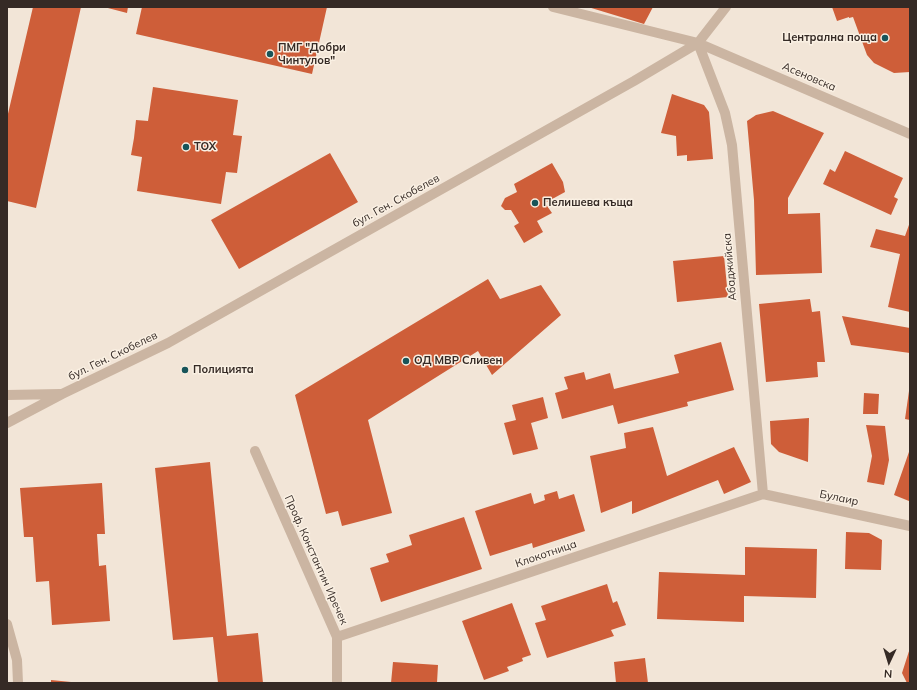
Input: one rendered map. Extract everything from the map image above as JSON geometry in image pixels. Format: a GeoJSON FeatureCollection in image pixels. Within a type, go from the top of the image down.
{"type":"FeatureCollection","features":[{"type":"Feature","properties":{"kind":"street","name":"Асеновска"},"geometry":{"type":"LineString","coordinates":[[552,7],[698,43],[910,134]]}},
{"type":"Feature","properties":{"kind":"street","name":"бул. Ген. Скобелев"},"geometry":{"type":"LineString","coordinates":[[7,424],[62,394],[168,343],[620,89],[698,43],[726,7]]}},
{"type":"Feature","properties":{"kind":"street","name":"Абаджийска"},"geometry":{"type":"LineString","coordinates":[[698,43],[723,107],[732,145],[763,494]]}},
{"type":"Feature","properties":{"kind":"street"},"geometry":{"type":"LineString","coordinates":[[7,395],[62,394]]}},
{"type":"Feature","properties":{"kind":"street","name":"Проф. Константин Иречек"},"geometry":{"type":"LineString","coordinates":[[255,451],[337,637],[337,683]]}},
{"type":"Feature","properties":{"kind":"street","name":"Булаир"},"geometry":{"type":"LineString","coordinates":[[763,494],[910,526]]}},
{"type":"Feature","properties":{"kind":"street","name":"Клокотница"},"geometry":{"type":"LineString","coordinates":[[337,637],[763,494]]}},
{"type":"Feature","properties":{"kind":"street"},"geometry":{"type":"LineString","coordinates":[[7,624],[17,660],[18,683]]}},
{"type":"Feature","properties":{"kind":"building"},"geometry":{"type":"Polygon","coordinates":[[[33,7],[81,7],[36,208],[7,201],[7,118],[33,7]]]}},
{"type":"Feature","properties":{"kind":"building"},"geometry":{"type":"Polygon","coordinates":[[[104,7],[128,7],[127,13],[104,7]]]}},
{"type":"Feature","properties":{"kind":"building","name":"ПМГ \"Добри Чинтулов\""},"geometry":{"type":"Polygon","coordinates":[[[142,7],[327,7],[312,74],[136,34],[142,7]]]}},
{"type":"Feature","properties":{"kind":"building"},"geometry":{"type":"Polygon","coordinates":[[[588,7],[653,7],[644,24],[588,7]]]}},
{"type":"Feature","properties":{"kind":"building","name":"Централна поща"},"geometry":{"type":"Polygon","coordinates":[[[832,7],[910,7],[910,72],[894,73],[874,63],[867,55],[853,17],[837,21],[832,7]]]}},
{"type":"Feature","properties":{"kind":"building","name":"ТОХ"},"geometry":{"type":"Polygon","coordinates":[[[153,87],[238,100],[233,135],[242,136],[237,173],[226,172],[221,204],[137,191],[142,157],[131,155],[136,120],[148,121],[153,87]]]}},
{"type":"Feature","properties":{"kind":"building"},"geometry":{"type":"Polygon","coordinates":[[[672,94],[704,105],[709,112],[713,159],[687,161],[687,155],[677,156],[676,136],[661,133],[672,94]]]}},
{"type":"Feature","properties":{"kind":"building"},"geometry":{"type":"Polygon","coordinates":[[[773,111],[824,133],[788,198],[788,214],[820,213],[822,273],[756,275],[754,200],[747,121],[756,115],[773,111]]]}},
{"type":"Feature","properties":{"kind":"building"},"geometry":{"type":"Polygon","coordinates":[[[845,151],[903,178],[894,197],[898,199],[891,215],[823,184],[830,169],[835,172],[845,151]]]}},
{"type":"Feature","properties":{"kind":"building"},"geometry":{"type":"Polygon","coordinates":[[[330,153],[358,202],[239,269],[211,220],[330,153]]]}},
{"type":"Feature","properties":{"kind":"building","name":"Пелишева къща"},"geometry":{"type":"Polygon","coordinates":[[[552,163],[563,182],[565,192],[545,203],[552,213],[537,221],[543,232],[524,243],[514,226],[519,223],[511,210],[505,210],[501,206],[505,198],[517,192],[514,184],[552,163]]]}},
{"type":"Feature","properties":{"kind":"building"},"geometry":{"type":"Polygon","coordinates":[[[910,222],[910,312],[888,307],[900,254],[870,247],[876,229],[905,236],[910,222]]]}},
{"type":"Feature","properties":{"kind":"building"},"geometry":{"type":"Polygon","coordinates":[[[724,256],[728,297],[677,302],[673,261],[724,256]]]}},
{"type":"Feature","properties":{"kind":"building","name":"ОД МВР Сливен"},"geometry":{"type":"Polygon","coordinates":[[[488,279],[500,299],[541,285],[561,315],[492,375],[478,351],[368,420],[392,513],[342,526],[338,511],[326,514],[295,395],[488,279]]]}},
{"type":"Feature","properties":{"kind":"building"},"geometry":{"type":"Polygon","coordinates":[[[810,299],[812,312],[820,311],[825,362],[817,362],[818,377],[766,382],[759,304],[810,299]]]}},
{"type":"Feature","properties":{"kind":"building"},"geometry":{"type":"Polygon","coordinates":[[[842,316],[910,328],[910,353],[851,345],[842,316]]]}},
{"type":"Feature","properties":{"kind":"building"},"geometry":{"type":"Polygon","coordinates":[[[721,342],[734,390],[687,402],[688,406],[618,424],[613,405],[562,419],[555,393],[568,389],[564,377],[584,372],[586,380],[610,373],[614,389],[679,373],[674,355],[721,342]]]}},
{"type":"Feature","properties":{"kind":"building"},"geometry":{"type":"Polygon","coordinates":[[[910,391],[910,420],[905,419],[910,391]]]}},
{"type":"Feature","properties":{"kind":"building"},"geometry":{"type":"Polygon","coordinates":[[[864,393],[879,394],[878,414],[863,414],[864,393]]]}},
{"type":"Feature","properties":{"kind":"building"},"geometry":{"type":"Polygon","coordinates":[[[543,397],[548,418],[531,423],[538,449],[513,455],[504,423],[516,420],[512,405],[543,397]]]}},
{"type":"Feature","properties":{"kind":"building"},"geometry":{"type":"Polygon","coordinates":[[[809,418],[808,462],[779,452],[771,444],[770,421],[809,418]]]}},
{"type":"Feature","properties":{"kind":"building"},"geometry":{"type":"Polygon","coordinates":[[[866,425],[885,426],[889,460],[884,485],[867,482],[872,456],[866,425]]]}},
{"type":"Feature","properties":{"kind":"building"},"geometry":{"type":"Polygon","coordinates":[[[653,427],[667,476],[734,447],[751,482],[724,494],[718,480],[632,514],[632,501],[601,513],[590,456],[626,448],[624,433],[653,427]]]}},
{"type":"Feature","properties":{"kind":"building"},"geometry":{"type":"Polygon","coordinates":[[[910,449],[910,497],[909,501],[894,495],[910,449]]]}},
{"type":"Feature","properties":{"kind":"building"},"geometry":{"type":"Polygon","coordinates":[[[210,462],[227,636],[258,633],[263,683],[218,683],[213,637],[173,640],[155,468],[210,462]]]}},
{"type":"Feature","properties":{"kind":"building"},"geometry":{"type":"Polygon","coordinates":[[[102,483],[105,534],[97,534],[99,566],[106,565],[110,621],[52,625],[49,581],[36,582],[33,537],[24,537],[20,488],[102,483]]]}},
{"type":"Feature","properties":{"kind":"building"},"geometry":{"type":"Polygon","coordinates":[[[557,491],[559,499],[574,494],[585,531],[533,548],[532,543],[490,556],[475,511],[531,493],[534,504],[545,500],[544,495],[557,491]]]}},
{"type":"Feature","properties":{"kind":"building"},"geometry":{"type":"Polygon","coordinates":[[[464,517],[482,569],[381,602],[370,568],[389,562],[386,554],[412,545],[409,535],[464,517]]]}},
{"type":"Feature","properties":{"kind":"building"},"geometry":{"type":"Polygon","coordinates":[[[846,532],[869,533],[882,540],[881,570],[845,569],[846,532]]]}},
{"type":"Feature","properties":{"kind":"building"},"geometry":{"type":"Polygon","coordinates":[[[745,547],[817,549],[816,598],[744,596],[744,622],[657,619],[659,572],[745,575],[745,547]]]}},
{"type":"Feature","properties":{"kind":"building"},"geometry":{"type":"Polygon","coordinates":[[[607,584],[613,603],[617,601],[626,625],[611,630],[614,636],[547,658],[535,623],[546,620],[541,606],[607,584]]]}},
{"type":"Feature","properties":{"kind":"building"},"geometry":{"type":"Polygon","coordinates":[[[512,603],[531,655],[522,658],[523,661],[507,667],[509,671],[484,680],[462,621],[512,603]]]}},
{"type":"Feature","properties":{"kind":"building"},"geometry":{"type":"Polygon","coordinates":[[[910,648],[910,683],[907,683],[902,673],[910,648]]]}},
{"type":"Feature","properties":{"kind":"building"},"geometry":{"type":"Polygon","coordinates":[[[645,658],[648,683],[616,683],[614,662],[645,658]]]}},
{"type":"Feature","properties":{"kind":"building"},"geometry":{"type":"Polygon","coordinates":[[[393,662],[438,665],[437,683],[391,683],[393,662]]]}},
{"type":"Feature","properties":{"kind":"building"},"geometry":{"type":"Polygon","coordinates":[[[51,680],[71,682],[71,683],[51,683],[51,680]]]}},
{"type":"Feature","properties":{"kind":"place","name":"Централна поща"},"geometry":{"type":"Point","coordinates":[885,38]}},
{"type":"Feature","properties":{"kind":"place","name":"ПМГ \"Добри Чинтулов\""},"geometry":{"type":"Point","coordinates":[270,54]}},
{"type":"Feature","properties":{"kind":"place","name":"ТОХ"},"geometry":{"type":"Point","coordinates":[186,147]}},
{"type":"Feature","properties":{"kind":"place","name":"Пелишева къща"},"geometry":{"type":"Point","coordinates":[535,203]}},
{"type":"Feature","properties":{"kind":"place","name":"ОД МВР Сливен"},"geometry":{"type":"Point","coordinates":[406,361]}},
{"type":"Feature","properties":{"kind":"place","name":"Полицията"},"geometry":{"type":"Point","coordinates":[185,370]}}]}
